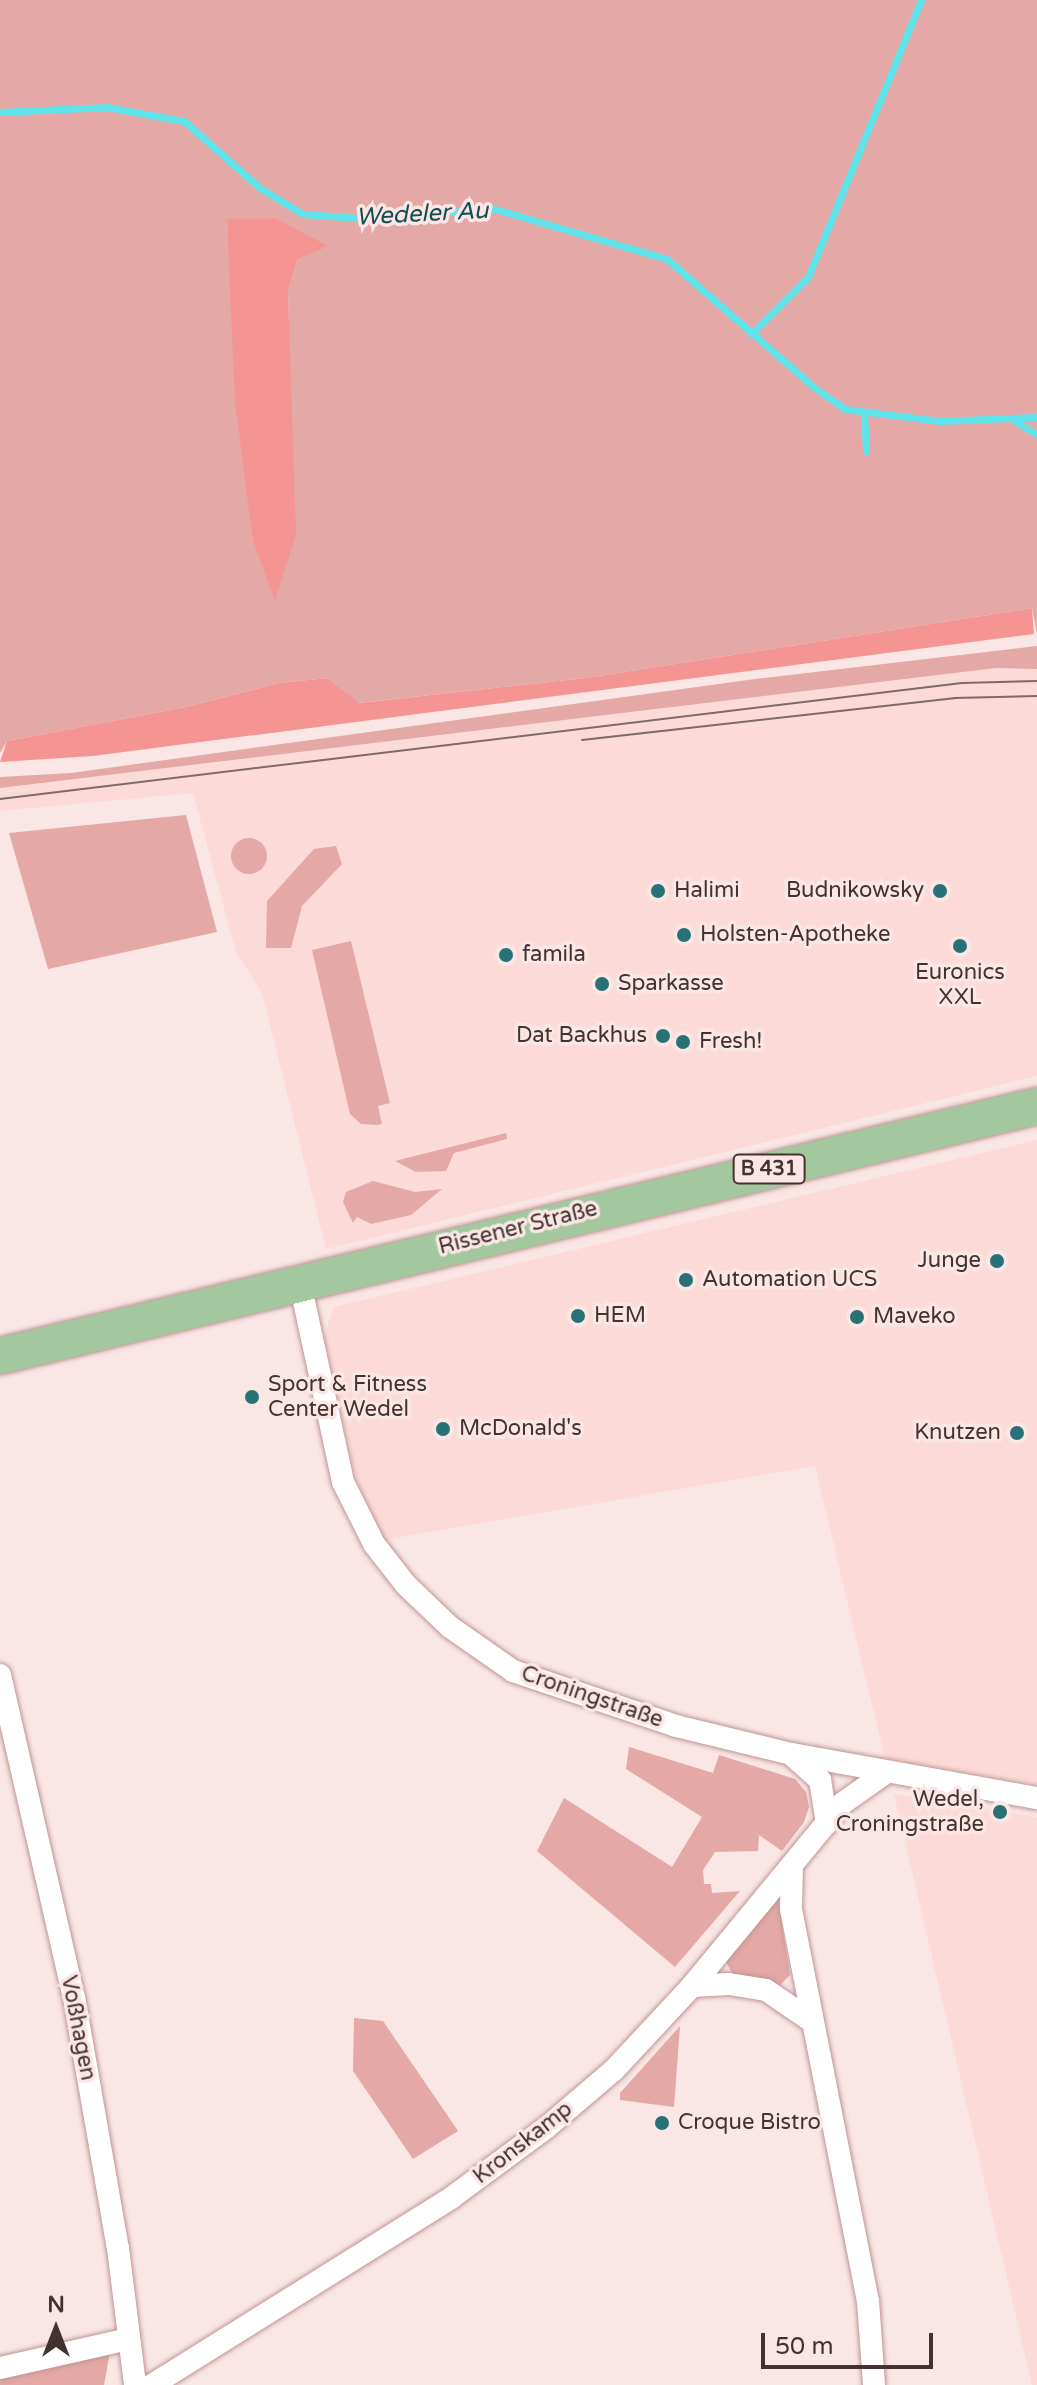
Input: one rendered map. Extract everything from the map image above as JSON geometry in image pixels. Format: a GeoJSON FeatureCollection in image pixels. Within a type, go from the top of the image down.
{"type":"FeatureCollection","features":[{"type":"Feature","properties":{"kind":"main road","name":"Rissener Straße"},"geometry":{"type":"LineString","coordinates":[[0,1356],[1037,1106]]}},
{"type":"Feature","properties":{"kind":"street","name":"Croningstraße"},"geometry":{"type":"LineString","coordinates":[[300,1283],[343,1482],[368,1536],[406,1585],[450,1627],[513,1671],[622,1710],[792,1754],[887,1772]]}},
{"type":"Feature","properties":{"kind":"street","name":"Voßhagen"},"geometry":{"type":"LineString","coordinates":[[0,1675],[74,1997],[135,2385]]}},
{"type":"Feature","properties":{"kind":"street"},"geometry":{"type":"LineString","coordinates":[[792,1754],[820,1780],[827,1823]]}},
{"type":"Feature","properties":{"kind":"street"},"geometry":{"type":"LineString","coordinates":[[887,1772],[1037,1798]]}},
{"type":"Feature","properties":{"kind":"street","name":"Kronskamp"},"geometry":{"type":"LineString","coordinates":[[152,2385],[496,2167],[614,2070],[692,1986],[843,1803],[887,1772]]}},
{"type":"Feature","properties":{"kind":"street"},"geometry":{"type":"LineString","coordinates":[[792,1867],[791,1909],[810,2020],[868,2301],[874,2385]]}},
{"type":"Feature","properties":{"kind":"street"},"geometry":{"type":"LineString","coordinates":[[692,1986],[729,1984],[766,1990],[810,2020]]}},
{"type":"Feature","properties":{"kind":"street"},"geometry":{"type":"LineString","coordinates":[[0,2368],[129,2339]]}},
{"type":"Feature","properties":{"kind":"shaded area"},"geometry":{"type":"Polygon","coordinates":[[[0,0],[1037,0],[1037,634],[1032,608],[586,678],[358,703],[327,678],[279,683],[186,707],[7,741],[0,753],[0,0]],[[275,218],[227,220],[253,542],[275,599],[291,410],[288,290],[298,259],[275,218]]]}},
{"type":"Feature","properties":{"kind":"shaded area"},"geometry":{"type":"Polygon","coordinates":[[[275,218],[328,246],[298,259],[288,290],[296,534],[275,601],[253,542],[235,401],[227,219],[275,218]]]}},
{"type":"Feature","properties":{"kind":"shaded area"},"geometry":{"type":"Polygon","coordinates":[[[1032,608],[1034,634],[93,756],[0,762],[7,741],[186,707],[279,683],[327,678],[359,703],[586,678],[1032,608]]]}},
{"type":"Feature","properties":{"kind":"shaded area"},"geometry":{"type":"Polygon","coordinates":[[[1037,646],[1037,669],[996,668],[0,788],[0,777],[71,773],[755,679],[1037,646]]]}},
{"type":"Feature","properties":{"kind":"shaded area"},"geometry":{"type":"Polygon","coordinates":[[[996,668],[1037,669],[1037,1076],[326,1249],[262,993],[236,952],[193,793],[0,811],[0,788],[996,668]]]}},
{"type":"Feature","properties":{"kind":"shaded area"},"geometry":{"type":"Polygon","coordinates":[[[186,815],[217,932],[48,969],[9,833],[186,815]]]}},
{"type":"Feature","properties":{"kind":"shaded area"},"geometry":{"type":"Polygon","coordinates":[[[249,838],[262,843],[267,856],[262,869],[249,874],[236,869],[231,856],[236,843],[249,838]]]}},
{"type":"Feature","properties":{"kind":"shaded area"},"geometry":{"type":"Polygon","coordinates":[[[336,846],[342,864],[302,906],[291,948],[266,948],[267,901],[314,849],[336,846]]]}},
{"type":"Feature","properties":{"kind":"shaded area"},"geometry":{"type":"Polygon","coordinates":[[[351,941],[390,1103],[378,1106],[382,1124],[377,1125],[361,1124],[350,1114],[312,950],[351,941]]]}},
{"type":"Feature","properties":{"kind":"shaded area"},"geometry":{"type":"Polygon","coordinates":[[[506,1133],[507,1139],[454,1153],[446,1171],[416,1172],[395,1161],[506,1133]]]}},
{"type":"Feature","properties":{"kind":"shaded area"},"geometry":{"type":"Polygon","coordinates":[[[1037,1140],[1037,1784],[885,1759],[815,1466],[383,1540],[356,1478],[324,1336],[334,1307],[1037,1140]]]}},
{"type":"Feature","properties":{"kind":"shaded area"},"geometry":{"type":"Polygon","coordinates":[[[373,1181],[415,1192],[442,1189],[411,1215],[371,1224],[357,1217],[353,1223],[343,1202],[346,1192],[373,1181]]]}},
{"type":"Feature","properties":{"kind":"shaded area"},"geometry":{"type":"Polygon","coordinates":[[[629,1747],[713,1773],[719,1755],[795,1779],[806,1792],[809,1807],[804,1822],[782,1851],[759,1835],[758,1851],[715,1852],[703,1870],[704,1884],[711,1884],[712,1893],[740,1891],[675,1967],[537,1851],[564,1798],[672,1867],[702,1817],[626,1769],[629,1747]]]}},
{"type":"Feature","properties":{"kind":"shaded area"},"geometry":{"type":"Polygon","coordinates":[[[894,1794],[1037,1817],[1037,2385],[1032,2385],[894,1794]]]}},
{"type":"Feature","properties":{"kind":"shaded area"},"geometry":{"type":"Polygon","coordinates":[[[778,1899],[790,1975],[778,1987],[733,1975],[725,1960],[778,1899]]]}},
{"type":"Feature","properties":{"kind":"shaded area"},"geometry":{"type":"Polygon","coordinates":[[[354,2018],[383,2021],[458,2131],[413,2159],[353,2071],[354,2018]]]}},
{"type":"Feature","properties":{"kind":"shaded area"},"geometry":{"type":"Polygon","coordinates":[[[680,2026],[674,2107],[620,2100],[620,2093],[680,2026]]]}},
{"type":"Feature","properties":{"kind":"shaded area"},"geometry":{"type":"Polygon","coordinates":[[[111,2346],[104,2385],[0,2385],[0,2374],[111,2346]]]}},
{"type":"Feature","properties":{"kind":"waterway"},"geometry":{"type":"LineString","coordinates":[[751,334],[808,277],[921,0]]}},
{"type":"Feature","properties":{"kind":"waterway","name":"Wedeler Au"},"geometry":{"type":"LineString","coordinates":[[0,112],[107,107],[184,121],[260,188],[303,214],[358,218],[495,209],[667,259],[815,388],[845,409],[940,421],[1037,417]]}},
{"type":"Feature","properties":{"kind":"waterway","name":"Wedeler Au"},"geometry":{"type":"LineString","coordinates":[[864,413],[866,451]]}},
{"type":"Feature","properties":{"kind":"waterway"},"geometry":{"type":"LineString","coordinates":[[1015,421],[1037,435]]}},
{"type":"Feature","properties":{"kind":"tram line"},"geometry":{"type":"LineString","coordinates":[[0,799],[962,683],[1037,681]]}},
{"type":"Feature","properties":{"kind":"tram line"},"geometry":{"type":"LineString","coordinates":[[582,740],[954,698],[1037,696]]}},
{"type":"Feature","properties":{"kind":"place","name":"Halimi"},"geometry":{"type":"Point","coordinates":[658,891]}},
{"type":"Feature","properties":{"kind":"place","name":"Budnikowsky"},"geometry":{"type":"Point","coordinates":[940,891]}},
{"type":"Feature","properties":{"kind":"place","name":"Holsten-Apotheke"},"geometry":{"type":"Point","coordinates":[684,935]}},
{"type":"Feature","properties":{"kind":"place","name":"Euronics XXL"},"geometry":{"type":"Point","coordinates":[960,946]}},
{"type":"Feature","properties":{"kind":"place","name":"famila"},"geometry":{"type":"Point","coordinates":[506,955]}},
{"type":"Feature","properties":{"kind":"place","name":"Sparkasse"},"geometry":{"type":"Point","coordinates":[602,984]}},
{"type":"Feature","properties":{"kind":"place","name":"Dat Backhus"},"geometry":{"type":"Point","coordinates":[663,1036]}},
{"type":"Feature","properties":{"kind":"place","name":"Fresh!"},"geometry":{"type":"Point","coordinates":[683,1042]}},
{"type":"Feature","properties":{"kind":"place","name":"Junge"},"geometry":{"type":"Point","coordinates":[997,1261]}},
{"type":"Feature","properties":{"kind":"place","name":"Automation UCS"},"geometry":{"type":"Point","coordinates":[686,1280]}},
{"type":"Feature","properties":{"kind":"place","name":"HEM"},"geometry":{"type":"Point","coordinates":[578,1316]}},
{"type":"Feature","properties":{"kind":"place","name":"Maveko"},"geometry":{"type":"Point","coordinates":[857,1317]}},
{"type":"Feature","properties":{"kind":"place","name":"Sport & Fitness Center Wedel"},"geometry":{"type":"Point","coordinates":[252,1397]}},
{"type":"Feature","properties":{"kind":"place","name":"McDonald's"},"geometry":{"type":"Point","coordinates":[443,1429]}},
{"type":"Feature","properties":{"kind":"place","name":"Knutzen"},"geometry":{"type":"Point","coordinates":[1017,1433]}},
{"type":"Feature","properties":{"kind":"place","name":"Wedel, Croningstraße"},"geometry":{"type":"Point","coordinates":[1000,1812]}},
{"type":"Feature","properties":{"kind":"place","name":"Croque Bistro"},"geometry":{"type":"Point","coordinates":[662,2123]}}]}
